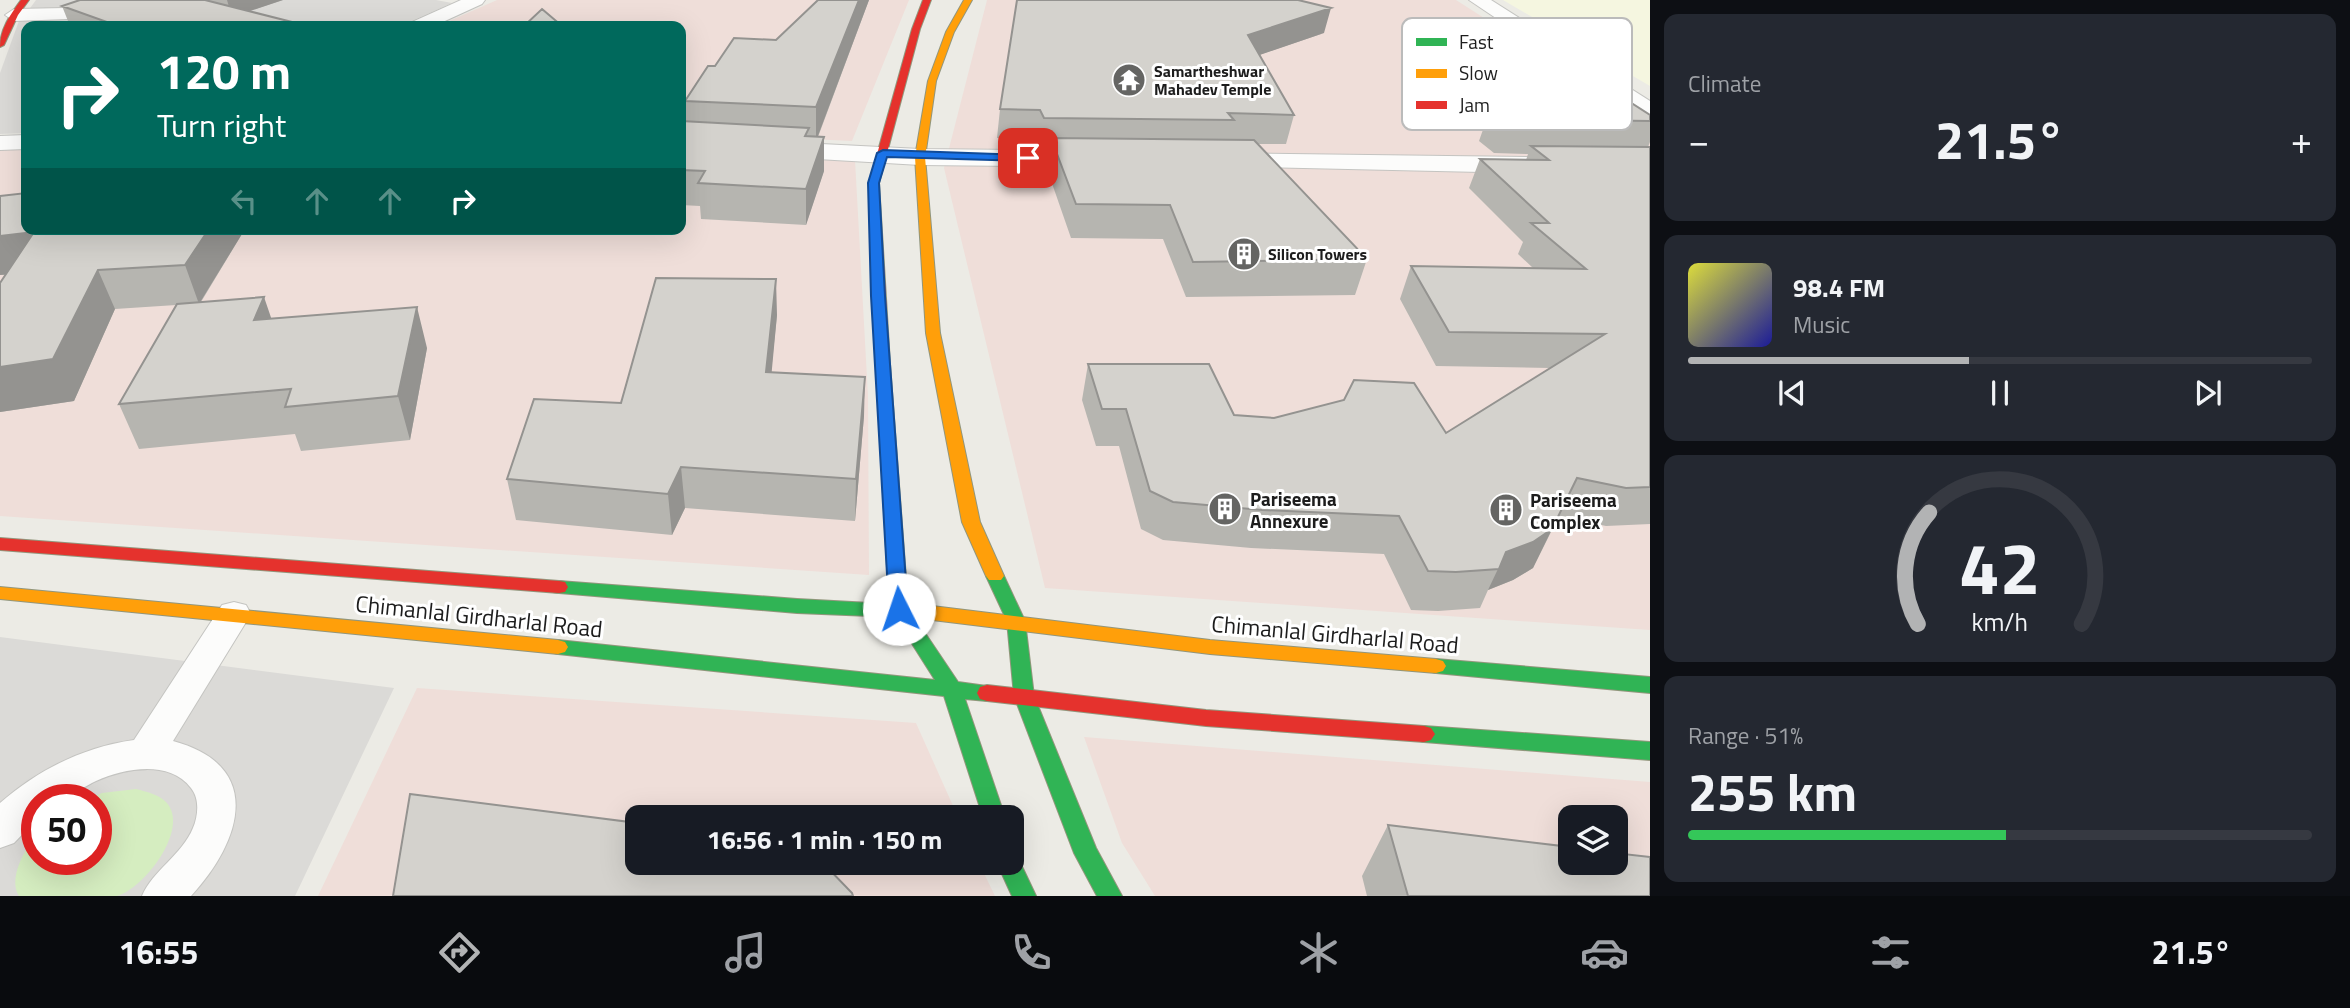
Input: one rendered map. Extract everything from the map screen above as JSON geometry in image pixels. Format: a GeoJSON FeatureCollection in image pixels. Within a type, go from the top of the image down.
{"type":"FeatureCollection","features":[{"type":"Feature","properties":{"kind":"main road"},"geometry":{"type":"LineString","coordinates":[[928,0],[916,29],[874,183],[878,296],[899,609],[952,689],[990,805]]}},
{"type":"Feature","properties":{"kind":"main road"},"geometry":{"type":"LineString","coordinates":[[968,0],[950,32],[932,80],[920,156],[933,333],[971,522],[1016,621],[1024,696],[1086,853],[1110,896]]}},
{"type":"Feature","properties":{"kind":"main road"},"geometry":{"type":"LineString","coordinates":[[0,45],[12,15]]}},
{"type":"Feature","properties":{"kind":"main road","name":"Chimanlal Girdharlal Road"},"geometry":{"type":"LineString","coordinates":[[0,544],[797,606],[899,609],[1016,621],[1210,647],[1650,685]]}},
{"type":"Feature","properties":{"kind":"main road","name":"Chimanlal Girdharlal Road"},"geometry":{"type":"LineString","coordinates":[[0,593],[234,614],[1024,696]]}},
{"type":"Feature","properties":{"kind":"main road"},"geometry":{"type":"LineString","coordinates":[[1024,696],[1206,718],[1650,751]]}},
{"type":"Feature","properties":{"kind":"main road"},"geometry":{"type":"LineString","coordinates":[[1014,875],[1024,896]]}},
{"type":"Feature","properties":{"kind":"street"},"geometry":{"type":"LineString","coordinates":[[430,21],[476,0]]}},
{"type":"Feature","properties":{"kind":"street"},"geometry":{"type":"LineString","coordinates":[[1478,0],[1506,18]]}},
{"type":"Feature","properties":{"kind":"street"},"geometry":{"type":"LineString","coordinates":[[12,15],[137,13]]}},
{"type":"Feature","properties":{"kind":"street"},"geometry":{"type":"LineString","coordinates":[[1632,99],[1650,111]]}},
{"type":"Feature","properties":{"kind":"street"},"geometry":{"type":"LineString","coordinates":[[0,143],[21,142]]}},
{"type":"Feature","properties":{"kind":"street"},"geometry":{"type":"LineString","coordinates":[[686,144],[920,156],[1127,159]]}},
{"type":"Feature","properties":{"kind":"street"},"geometry":{"type":"LineString","coordinates":[[1196,160],[1554,165]]}},
{"type":"Feature","properties":{"kind":"lane"},"geometry":{"type":"LineString","coordinates":[[145,754],[234,614]]}},
{"type":"Feature","properties":{"kind":"lane"},"geometry":{"type":"LineString","coordinates":[[0,830],[40,792],[80,770],[106,761],[145,754],[174,757],[201,769],[210,782],[217,808],[213,830],[195,864],[163,896]]}},
{"type":"Feature","properties":{"kind":"shaded area"},"geometry":{"type":"Polygon","coordinates":[[[36,0],[436,0],[452,3],[411,21],[191,21],[28,11],[36,0]]]}},
{"type":"Feature","properties":{"kind":"shaded area"},"geometry":{"type":"Polygon","coordinates":[[[497,0],[909,0],[852,141],[686,133],[686,21],[449,21],[497,0]]]}},
{"type":"Feature","properties":{"kind":"shaded area"},"geometry":{"type":"Polygon","coordinates":[[[987,0],[1456,0],[1484,18],[1402,18],[1402,130],[1632,130],[1632,112],[1650,124],[1650,630],[1045,588],[944,168],[987,0]]]}},
{"type":"Feature","properties":{"kind":"shaded area"},"geometry":{"type":"Polygon","coordinates":[[[1503,0],[1650,0],[1650,86],[1632,75],[1632,18],[1534,18],[1503,0]]]}},
{"type":"Feature","properties":{"kind":"shaded area"},"geometry":{"type":"Polygon","coordinates":[[[131,15],[177,21],[21,21],[21,133],[0,134],[0,73],[20,18],[131,15]]]}},
{"type":"Feature","properties":{"kind":"shaded area"},"geometry":{"type":"Polygon","coordinates":[[[0,150],[21,150],[21,235],[686,235],[686,152],[855,160],[868,396],[869,575],[0,516],[0,150]]]}},
{"type":"Feature","properties":{"kind":"shaded area"},"geometry":{"type":"Polygon","coordinates":[[[0,637],[394,688],[295,896],[0,896],[0,637]]]}},
{"type":"Feature","properties":{"kind":"shaded area"},"geometry":{"type":"Polygon","coordinates":[[[417,688],[916,723],[953,805],[625,805],[625,875],[985,875],[995,896],[318,896],[417,688]]]}},
{"type":"Feature","properties":{"kind":"shaded area"},"geometry":{"type":"Polygon","coordinates":[[[1084,737],[1650,782],[1650,896],[1155,896],[1122,843],[1084,737]]]}},
{"type":"Feature","properties":{"kind":"green space"},"geometry":{"type":"Polygon","coordinates":[[[136,789],[152,794],[163,799],[172,813],[173,827],[169,841],[151,870],[140,882],[117,896],[19,896],[15,881],[21,860],[21,875],[112,875],[112,792],[136,789]]]}},
{"type":"Feature","properties":{"kind":"building"},"geometry":{"type":"Polygon","coordinates":[[[80,0],[205,0],[288,21],[104,21],[62,6],[80,0]]]}},
{"type":"Feature","properties":{"kind":"building"},"geometry":{"type":"Polygon","coordinates":[[[818,0],[859,0],[816,107],[686,101],[708,66],[715,66],[734,38],[776,40],[818,0]]]}},
{"type":"Feature","properties":{"kind":"building","name":"Samartheshwar Mahadev Temple"},"geometry":{"type":"Polygon","coordinates":[[[1017,0],[1298,0],[1331,8],[1248,35],[1294,115],[1228,113],[1234,120],[1044,118],[1040,110],[1000,109],[1017,0]]]}},
{"type":"Feature","properties":{"kind":"building"},"geometry":{"type":"Polygon","coordinates":[[[542,9],[556,21],[529,21],[542,9]]]}},
{"type":"Feature","properties":{"kind":"building"},"geometry":{"type":"Polygon","coordinates":[[[1632,103],[1650,115],[1650,121],[1632,121],[1632,103]]]}},
{"type":"Feature","properties":{"kind":"building"},"geometry":{"type":"Polygon","coordinates":[[[686,121],[809,128],[805,136],[824,137],[806,189],[698,183],[705,171],[686,170],[686,121]]]}},
{"type":"Feature","properties":{"kind":"building"},"geometry":{"type":"Polygon","coordinates":[[[1051,138],[1254,140],[1367,259],[1193,262],[1170,205],[1076,204],[1051,138]]]}},
{"type":"Feature","properties":{"kind":"building"},"geometry":{"type":"Polygon","coordinates":[[[1531,146],[1650,147],[1650,487],[1626,488],[1577,478],[1552,529],[1533,542],[1506,552],[1499,569],[1456,572],[1428,571],[1399,516],[1262,510],[1173,502],[1150,491],[1126,409],[1102,409],[1088,364],[1209,364],[1234,415],[1274,418],[1344,400],[1354,380],[1414,383],[1446,433],[1605,334],[1449,332],[1411,266],[1586,269],[1531,223],[1549,223],[1480,159],[1549,160],[1531,146]]]}},
{"type":"Feature","properties":{"kind":"building"},"geometry":{"type":"Polygon","coordinates":[[[21,194],[21,234],[0,236],[0,196],[21,194]]]}},
{"type":"Feature","properties":{"kind":"building"},"geometry":{"type":"Polygon","coordinates":[[[32,235],[205,235],[185,265],[98,270],[53,359],[0,367],[0,283],[32,235]]]}},
{"type":"Feature","properties":{"kind":"building"},"geometry":{"type":"Polygon","coordinates":[[[656,278],[776,279],[766,372],[865,377],[856,479],[681,467],[668,494],[507,479],[534,399],[621,403],[656,278]]]}},
{"type":"Feature","properties":{"kind":"building"},"geometry":{"type":"Polygon","coordinates":[[[264,297],[254,320],[417,307],[398,396],[285,407],[291,389],[119,404],[177,304],[264,297]]]}},
{"type":"Feature","properties":{"kind":"building"},"geometry":{"type":"Polygon","coordinates":[[[410,794],[625,821],[625,875],[835,875],[853,896],[393,896],[410,794]]]}},
{"type":"Feature","properties":{"kind":"building"},"geometry":{"type":"Polygon","coordinates":[[[1388,825],[1558,846],[1558,875],[1628,875],[1628,854],[1650,857],[1650,896],[1408,896],[1388,825]]]}},
{"type":"Feature","properties":{"kind":"traffic: fast"},"geometry":{"type":"LineString","coordinates":[[883,364],[899,609],[952,689],[990,805]]}},
{"type":"Feature","properties":{"kind":"traffic: fast"},"geometry":{"type":"LineString","coordinates":[[995,576],[1016,621],[1024,696],[1086,853],[1110,896]]}},
{"type":"Feature","properties":{"kind":"traffic: fast"},"geometry":{"type":"LineString","coordinates":[[559,587],[797,606],[924,612]]}},
{"type":"Feature","properties":{"kind":"traffic: fast"},"geometry":{"type":"LineString","coordinates":[[558,647],[987,693]]}},
{"type":"Feature","properties":{"kind":"traffic: fast"},"geometry":{"type":"LineString","coordinates":[[1436,666],[1650,685]]}},
{"type":"Feature","properties":{"kind":"traffic: fast"},"geometry":{"type":"LineString","coordinates":[[1424,734],[1650,751]]}},
{"type":"Feature","properties":{"kind":"traffic: fast"},"geometry":{"type":"LineString","coordinates":[[1014,875],[1024,896]]}},
{"type":"Feature","properties":{"kind":"traffic: slow"},"geometry":{"type":"LineString","coordinates":[[968,0],[950,32],[932,81],[920,157],[933,333],[971,522],[995,576]]}},
{"type":"Feature","properties":{"kind":"traffic: slow"},"geometry":{"type":"LineString","coordinates":[[0,593],[558,647]]}},
{"type":"Feature","properties":{"kind":"traffic: slow"},"geometry":{"type":"LineString","coordinates":[[924,612],[1210,647],[1436,666]]}},
{"type":"Feature","properties":{"kind":"traffic: jam"},"geometry":{"type":"LineString","coordinates":[[0,45],[14,15],[25,0]]}},
{"type":"Feature","properties":{"kind":"traffic: jam"},"geometry":{"type":"LineString","coordinates":[[883,364],[874,183],[916,29],[927,0]]}},
{"type":"Feature","properties":{"kind":"traffic: jam"},"geometry":{"type":"LineString","coordinates":[[0,544],[559,587]]}},
{"type":"Feature","properties":{"kind":"traffic: jam"},"geometry":{"type":"LineString","coordinates":[[987,693],[1206,718],[1424,734]]}},
{"type":"Feature","properties":{"kind":"place","name":"Samartheshwar Mahadev Temple"},"geometry":{"type":"Point","coordinates":[1129,80]}},
{"type":"Feature","properties":{"kind":"place","name":"Silicon Towers"},"geometry":{"type":"Point","coordinates":[1244,254]}},
{"type":"Feature","properties":{"kind":"place","name":"Pariseema Annexure"},"geometry":{"type":"Point","coordinates":[1225,509]}},
{"type":"Feature","properties":{"kind":"place","name":"Pariseema Complex"},"geometry":{"type":"Point","coordinates":[1506,510]}},
{"type":"Feature","properties":{"kind":"route"},"geometry":{"type":"LineString","coordinates":[[899,609],[878,296],[874,183],[883,153],[1028,158]]}}]}
